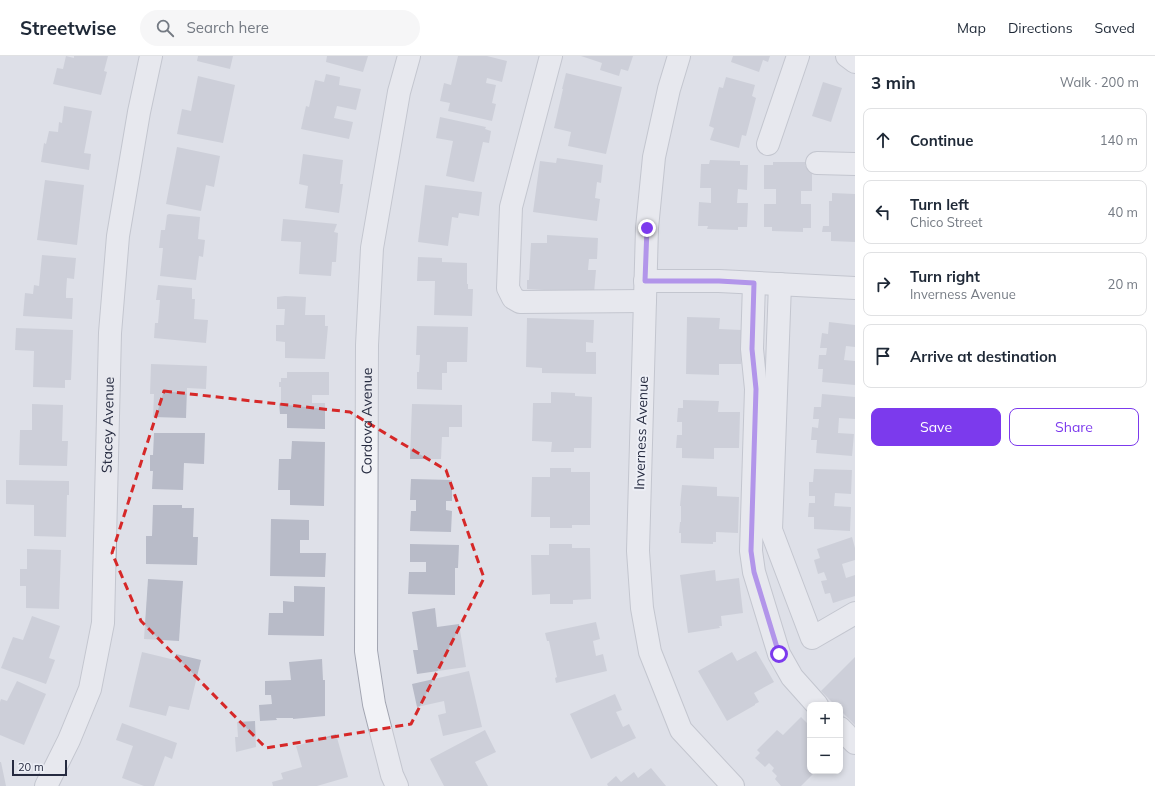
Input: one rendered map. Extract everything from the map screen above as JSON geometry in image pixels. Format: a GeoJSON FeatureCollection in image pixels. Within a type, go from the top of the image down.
{"type":"FeatureCollection","features":[{"type":"Feature","properties":{"kind":"street","name":"Stacey Avenue"},"geometry":{"type":"LineString","coordinates":[[46,786],[90,689],[103,623],[110,333],[118,236],[139,112],[151,56]]}},
{"type":"Feature","properties":{"kind":"street","name":"Cordova Avenue"},"geometry":{"type":"LineString","coordinates":[[397,786],[392,775],[374,704],[366,651],[367,345],[372,248],[399,92],[409,56]]}},
{"type":"Feature","properties":{"kind":"street"},"geometry":{"type":"LineString","coordinates":[[551,56],[511,207],[508,288],[513,298],[520,302],[645,291],[719,281],[855,288]]}},
{"type":"Feature","properties":{"kind":"street","name":"Inverness Avenue"},"geometry":{"type":"LineString","coordinates":[[679,56],[669,89],[654,157],[647,228],[638,551],[642,608],[650,652],[681,730],[733,786]]}},
{"type":"Feature","properties":{"kind":"street"},"geometry":{"type":"LineString","coordinates":[[768,144],[798,56]]}},
{"type":"Feature","properties":{"kind":"street"},"geometry":{"type":"LineString","coordinates":[[847,56],[855,62]]}},
{"type":"Feature","properties":{"kind":"street"},"geometry":{"type":"LineString","coordinates":[[817,163],[855,164]]}},
{"type":"Feature","properties":{"kind":"street"},"geometry":{"type":"LineString","coordinates":[[754,283],[752,349],[756,389],[751,551],[754,572],[779,654],[792,677],[814,702]]}},
{"type":"Feature","properties":{"kind":"street"},"geometry":{"type":"LineString","coordinates":[[780,284],[771,530],[812,638],[855,613]]}},
{"type":"Feature","properties":{"kind":"street"},"geometry":{"type":"LineString","coordinates":[[843,731],[855,743]]}},
{"type":"Feature","properties":{"kind":"highlighted area"},"geometry":{"type":"Polygon","coordinates":[[[164,391],[350,412],[446,470],[484,578],[411,724],[266,748],[141,621],[112,553],[164,391]]]}},
{"type":"Feature","properties":{"kind":"building"},"geometry":{"type":"Polygon","coordinates":[[[66,56],[74,58],[74,56],[108,56],[104,71],[107,72],[101,95],[53,84],[57,68],[63,69],[66,56]]]}},
{"type":"Feature","properties":{"kind":"building"},"geometry":{"type":"Polygon","coordinates":[[[198,56],[233,56],[230,69],[197,61],[198,56]]]}},
{"type":"Feature","properties":{"kind":"building"},"geometry":{"type":"Polygon","coordinates":[[[327,56],[368,56],[363,72],[326,62],[327,56]]]}},
{"type":"Feature","properties":{"kind":"building"},"geometry":{"type":"Polygon","coordinates":[[[458,56],[487,56],[507,61],[502,82],[487,78],[486,83],[496,85],[492,103],[496,104],[492,121],[448,111],[450,103],[440,101],[444,83],[451,85],[458,56]]]}},
{"type":"Feature","properties":{"kind":"building"},"geometry":{"type":"Polygon","coordinates":[[[581,56],[633,56],[628,71],[621,69],[619,76],[600,70],[602,63],[581,56]]]}},
{"type":"Feature","properties":{"kind":"building"},"geometry":{"type":"Polygon","coordinates":[[[733,56],[770,56],[768,62],[763,60],[759,72],[731,62],[733,56]]]}},
{"type":"Feature","properties":{"kind":"building"},"geometry":{"type":"Polygon","coordinates":[[[566,73],[622,87],[606,154],[568,146],[571,132],[554,128],[566,73]]]}},
{"type":"Feature","properties":{"kind":"building"},"geometry":{"type":"Polygon","coordinates":[[[326,74],[340,77],[339,85],[361,89],[356,110],[337,106],[334,118],[353,122],[349,139],[301,129],[306,106],[309,107],[315,80],[324,82],[326,74]]]}},
{"type":"Feature","properties":{"kind":"building"},"geometry":{"type":"Polygon","coordinates":[[[198,76],[235,85],[223,143],[177,134],[182,109],[191,111],[198,76]]]}},
{"type":"Feature","properties":{"kind":"building"},"geometry":{"type":"Polygon","coordinates":[[[726,77],[755,85],[752,96],[756,98],[746,136],[742,135],[739,148],[710,140],[714,128],[709,126],[719,87],[723,88],[726,77]]]}},
{"type":"Feature","properties":{"kind":"building"},"geometry":{"type":"Polygon","coordinates":[[[823,82],[842,88],[831,122],[812,116],[823,82]]]}},
{"type":"Feature","properties":{"kind":"building"},"geometry":{"type":"Polygon","coordinates":[[[64,106],[92,111],[84,153],[91,154],[89,170],[41,162],[44,143],[46,144],[49,131],[58,132],[59,122],[62,123],[64,106]]]}},
{"type":"Feature","properties":{"kind":"building"},"geometry":{"type":"Polygon","coordinates":[[[440,117],[486,127],[485,129],[491,131],[489,143],[483,142],[474,182],[446,176],[453,141],[436,138],[440,117]]]}},
{"type":"Feature","properties":{"kind":"building"},"geometry":{"type":"Polygon","coordinates":[[[177,147],[220,156],[214,187],[206,185],[201,211],[166,204],[177,147]]]}},
{"type":"Feature","properties":{"kind":"building"},"geometry":{"type":"Polygon","coordinates":[[[303,154],[343,160],[340,184],[343,184],[339,213],[305,208],[308,186],[299,184],[303,154]]]}},
{"type":"Feature","properties":{"kind":"building"},"geometry":{"type":"Polygon","coordinates":[[[557,158],[603,165],[601,183],[597,182],[595,198],[600,199],[597,221],[533,212],[540,161],[556,163],[557,158]]]}},
{"type":"Feature","properties":{"kind":"building"},"geometry":{"type":"Polygon","coordinates":[[[710,160],[740,161],[740,165],[748,165],[747,190],[738,189],[737,203],[748,203],[747,227],[738,227],[738,230],[707,229],[708,226],[698,226],[699,202],[711,203],[711,188],[700,188],[701,164],[709,164],[710,160]]]}},
{"type":"Feature","properties":{"kind":"building"},"geometry":{"type":"Polygon","coordinates":[[[773,162],[805,162],[805,166],[812,166],[812,191],[801,191],[801,204],[811,204],[811,228],[803,228],[803,232],[772,231],[772,227],[764,227],[764,204],[776,204],[776,189],[764,189],[764,165],[773,165],[773,162]]]}},
{"type":"Feature","properties":{"kind":"building"},"geometry":{"type":"Polygon","coordinates":[[[45,180],[84,185],[77,245],[37,240],[45,180]]]}},
{"type":"Feature","properties":{"kind":"building"},"geometry":{"type":"Polygon","coordinates":[[[425,185],[482,192],[479,216],[459,213],[458,218],[452,217],[448,246],[418,242],[425,185]]]}},
{"type":"Feature","properties":{"kind":"building"},"geometry":{"type":"Polygon","coordinates":[[[832,193],[855,194],[855,242],[831,241],[831,232],[822,232],[823,226],[829,226],[829,201],[832,201],[832,193]]]}},
{"type":"Feature","properties":{"kind":"building"},"geometry":{"type":"Polygon","coordinates":[[[167,215],[200,217],[198,239],[205,240],[203,257],[199,256],[196,280],[160,276],[163,248],[159,248],[161,230],[165,230],[167,215]]]}},
{"type":"Feature","properties":{"kind":"building"},"geometry":{"type":"Polygon","coordinates":[[[283,219],[337,224],[334,232],[338,233],[336,262],[332,262],[331,276],[299,274],[301,242],[281,241],[283,219]]]}},
{"type":"Feature","properties":{"kind":"building"},"geometry":{"type":"Polygon","coordinates":[[[547,235],[598,238],[597,259],[589,259],[588,270],[596,270],[594,293],[527,289],[527,280],[529,280],[531,243],[547,243],[547,235]]]}},
{"type":"Feature","properties":{"kind":"building"},"geometry":{"type":"Polygon","coordinates":[[[42,255],[76,258],[74,279],[67,278],[66,292],[66,298],[73,298],[72,319],[23,316],[25,293],[33,294],[34,285],[39,286],[42,255]]]}},
{"type":"Feature","properties":{"kind":"building"},"geometry":{"type":"Polygon","coordinates":[[[418,257],[442,258],[442,262],[467,263],[468,289],[473,289],[472,316],[434,315],[435,281],[417,281],[418,257]]]}},
{"type":"Feature","properties":{"kind":"building"},"geometry":{"type":"Polygon","coordinates":[[[158,285],[192,288],[192,299],[195,299],[194,319],[208,320],[206,343],[154,338],[155,323],[158,323],[160,300],[156,300],[158,285]]]}},
{"type":"Feature","properties":{"kind":"building"},"geometry":{"type":"Polygon","coordinates":[[[277,297],[306,297],[305,315],[325,315],[325,326],[328,326],[325,359],[285,358],[285,342],[276,341],[276,325],[284,325],[285,309],[277,309],[277,297]]]}},
{"type":"Feature","properties":{"kind":"building"},"geometry":{"type":"Polygon","coordinates":[[[687,317],[720,318],[719,329],[742,330],[741,364],[719,364],[719,375],[686,374],[687,317]]]}},
{"type":"Feature","properties":{"kind":"building"},"geometry":{"type":"Polygon","coordinates":[[[527,318],[594,320],[593,343],[586,342],[586,352],[596,352],[596,374],[542,373],[542,368],[526,367],[527,318]]]}},
{"type":"Feature","properties":{"kind":"building"},"geometry":{"type":"Polygon","coordinates":[[[829,322],[855,325],[855,347],[846,346],[844,360],[855,361],[855,385],[822,382],[823,369],[818,369],[819,355],[826,355],[827,348],[820,348],[822,333],[828,334],[829,322]]]}},
{"type":"Feature","properties":{"kind":"building"},"geometry":{"type":"Polygon","coordinates":[[[417,326],[468,327],[467,362],[447,362],[447,373],[442,373],[442,390],[417,389],[417,372],[419,372],[420,355],[416,355],[417,326]]]}},
{"type":"Feature","properties":{"kind":"building"},"geometry":{"type":"Polygon","coordinates":[[[16,328],[73,330],[71,380],[65,380],[65,388],[33,387],[34,351],[15,350],[16,328]]]}},
{"type":"Feature","properties":{"kind":"building"},"geometry":{"type":"Polygon","coordinates":[[[151,364],[207,366],[206,389],[187,388],[186,418],[153,417],[154,394],[150,394],[151,364]]]}},
{"type":"Feature","properties":{"kind":"building"},"geometry":{"type":"Polygon","coordinates":[[[287,372],[329,372],[329,395],[312,395],[312,403],[325,403],[325,429],[287,428],[287,414],[280,414],[279,403],[281,403],[281,387],[279,387],[279,382],[281,382],[281,378],[287,378],[287,372]]]}},
{"type":"Feature","properties":{"kind":"building"},"geometry":{"type":"Polygon","coordinates":[[[551,392],[575,393],[575,396],[592,397],[591,448],[574,448],[574,452],[551,452],[552,442],[532,441],[533,403],[551,403],[551,392]]]}},
{"type":"Feature","properties":{"kind":"building"},"geometry":{"type":"Polygon","coordinates":[[[822,394],[855,397],[855,419],[839,418],[838,433],[854,434],[852,456],[816,453],[817,440],[811,440],[812,427],[818,428],[819,419],[813,419],[814,407],[821,407],[822,394]]]}},
{"type":"Feature","properties":{"kind":"building"},"geometry":{"type":"Polygon","coordinates":[[[683,400],[719,401],[718,412],[740,412],[739,448],[714,448],[714,459],[682,458],[682,448],[676,448],[677,435],[682,435],[682,422],[677,422],[678,408],[683,408],[683,400]]]}},
{"type":"Feature","properties":{"kind":"building"},"geometry":{"type":"Polygon","coordinates":[[[32,404],[63,405],[62,441],[68,441],[67,466],[19,465],[20,430],[32,430],[32,404]]]}},
{"type":"Feature","properties":{"kind":"building"},"geometry":{"type":"Polygon","coordinates":[[[412,404],[462,405],[462,427],[449,427],[449,437],[442,437],[441,459],[410,459],[412,404]]]}},
{"type":"Feature","properties":{"kind":"building"},"geometry":{"type":"Polygon","coordinates":[[[154,433],[205,433],[204,464],[184,463],[183,490],[152,489],[153,471],[150,471],[150,455],[153,455],[154,433]]]}},
{"type":"Feature","properties":{"kind":"building"},"geometry":{"type":"Polygon","coordinates":[[[292,441],[325,442],[324,506],[290,505],[290,490],[278,490],[279,459],[291,459],[292,441]]]}},
{"type":"Feature","properties":{"kind":"building"},"geometry":{"type":"Polygon","coordinates":[[[550,468],[571,468],[571,472],[590,472],[590,525],[572,525],[572,528],[550,528],[550,517],[531,517],[532,477],[550,477],[550,468]]]}},
{"type":"Feature","properties":{"kind":"building"},"geometry":{"type":"Polygon","coordinates":[[[814,469],[852,470],[851,494],[835,493],[834,506],[851,507],[850,531],[814,529],[814,517],[808,517],[809,503],[815,503],[815,496],[809,496],[809,482],[813,482],[814,469]]]}},
{"type":"Feature","properties":{"kind":"building"},"geometry":{"type":"Polygon","coordinates":[[[411,479],[452,480],[452,501],[446,501],[446,510],[452,511],[451,532],[410,531],[411,511],[416,511],[416,500],[410,500],[411,479]]]}},
{"type":"Feature","properties":{"kind":"building"},"geometry":{"type":"Polygon","coordinates":[[[6,480],[69,481],[69,495],[67,495],[66,537],[34,536],[34,505],[6,504],[6,480]]]}},
{"type":"Feature","properties":{"kind":"building"},"geometry":{"type":"Polygon","coordinates":[[[682,485],[717,487],[717,496],[739,497],[738,533],[716,532],[716,542],[713,542],[713,544],[681,543],[681,533],[679,533],[681,522],[680,506],[682,485]]]}},
{"type":"Feature","properties":{"kind":"building"},"geometry":{"type":"Polygon","coordinates":[[[153,505],[182,505],[182,508],[194,508],[193,537],[198,537],[197,565],[146,564],[146,536],[152,536],[153,505]]]}},
{"type":"Feature","properties":{"kind":"building"},"geometry":{"type":"Polygon","coordinates":[[[271,519],[309,520],[309,540],[300,540],[300,553],[326,553],[325,577],[270,576],[271,519]]]}},
{"type":"Feature","properties":{"kind":"building"},"geometry":{"type":"Polygon","coordinates":[[[852,537],[855,548],[855,560],[842,564],[846,578],[855,575],[855,596],[833,603],[830,593],[825,594],[821,581],[827,580],[824,572],[818,574],[814,560],[820,558],[817,549],[852,537]]]}},
{"type":"Feature","properties":{"kind":"building"},"geometry":{"type":"Polygon","coordinates":[[[410,544],[459,545],[458,568],[455,568],[455,595],[408,594],[409,572],[426,572],[426,562],[410,562],[410,544]]]}},
{"type":"Feature","properties":{"kind":"building"},"geometry":{"type":"Polygon","coordinates":[[[549,544],[572,544],[572,548],[590,548],[591,599],[573,600],[573,604],[550,604],[550,594],[532,595],[531,555],[549,555],[549,544]]]}},
{"type":"Feature","properties":{"kind":"building"},"geometry":{"type":"Polygon","coordinates":[[[27,549],[61,550],[59,609],[26,608],[26,586],[20,586],[20,569],[27,569],[27,549]]]}},
{"type":"Feature","properties":{"kind":"building"},"geometry":{"type":"Polygon","coordinates":[[[715,570],[716,581],[739,578],[743,613],[721,616],[722,626],[719,626],[720,628],[688,633],[680,575],[715,570]]]}},
{"type":"Feature","properties":{"kind":"building"},"geometry":{"type":"Polygon","coordinates":[[[148,579],[183,581],[179,641],[144,639],[148,579]]]}},
{"type":"Feature","properties":{"kind":"building"},"geometry":{"type":"Polygon","coordinates":[[[294,586],[325,587],[324,636],[268,635],[269,613],[283,613],[283,601],[294,602],[294,586]]]}},
{"type":"Feature","properties":{"kind":"building"},"geometry":{"type":"Polygon","coordinates":[[[435,608],[437,627],[459,624],[466,667],[417,674],[413,650],[418,650],[412,612],[435,608]]]}},
{"type":"Feature","properties":{"kind":"building"},"geometry":{"type":"Polygon","coordinates":[[[32,616],[60,626],[49,658],[55,660],[46,684],[1,668],[13,637],[23,640],[32,616]]]}},
{"type":"Feature","properties":{"kind":"building"},"geometry":{"type":"Polygon","coordinates":[[[596,622],[600,639],[593,641],[596,656],[603,654],[607,671],[556,683],[555,678],[557,677],[549,641],[547,641],[545,633],[596,622]]]}},
{"type":"Feature","properties":{"kind":"building"},"geometry":{"type":"Polygon","coordinates":[[[756,651],[774,682],[754,693],[759,702],[727,721],[698,671],[732,652],[737,661],[756,651]]]}},
{"type":"Feature","properties":{"kind":"building"},"geometry":{"type":"Polygon","coordinates":[[[142,652],[175,660],[176,654],[201,660],[189,710],[169,706],[166,716],[129,707],[142,652]]]}},
{"type":"Feature","properties":{"kind":"building"},"geometry":{"type":"Polygon","coordinates":[[[855,657],[855,725],[843,713],[843,702],[832,702],[821,691],[855,657]]]}},
{"type":"Feature","properties":{"kind":"building"},"geometry":{"type":"Polygon","coordinates":[[[322,659],[323,680],[325,680],[325,716],[293,719],[276,718],[277,720],[260,721],[259,705],[272,704],[271,695],[265,695],[265,681],[291,680],[289,662],[322,659]]]}},
{"type":"Feature","properties":{"kind":"building"},"geometry":{"type":"Polygon","coordinates":[[[469,671],[482,727],[443,736],[438,715],[446,713],[444,701],[417,707],[412,684],[469,671]]]}},
{"type":"Feature","properties":{"kind":"building"},"geometry":{"type":"Polygon","coordinates":[[[17,681],[46,694],[24,745],[0,735],[0,702],[1,699],[7,701],[17,681]]]}},
{"type":"Feature","properties":{"kind":"building"},"geometry":{"type":"Polygon","coordinates":[[[615,694],[622,710],[616,712],[623,727],[629,724],[636,738],[591,759],[570,714],[615,694]]]}},
{"type":"Feature","properties":{"kind":"building"},"geometry":{"type":"Polygon","coordinates":[[[801,717],[807,723],[807,774],[813,774],[801,786],[781,786],[775,779],[777,776],[772,771],[774,768],[769,763],[765,767],[755,758],[760,753],[757,750],[777,730],[783,735],[801,717]]]}},
{"type":"Feature","properties":{"kind":"building"},"geometry":{"type":"Polygon","coordinates":[[[255,721],[256,747],[236,752],[235,737],[238,737],[237,722],[255,721]]]}},
{"type":"Feature","properties":{"kind":"building"},"geometry":{"type":"Polygon","coordinates":[[[122,723],[177,743],[172,759],[165,756],[154,786],[144,786],[122,778],[133,746],[116,740],[122,723]]]}},
{"type":"Feature","properties":{"kind":"building"},"geometry":{"type":"Polygon","coordinates":[[[485,730],[496,752],[475,762],[488,786],[444,786],[430,759],[485,730]]]}},
{"type":"Feature","properties":{"kind":"building"},"geometry":{"type":"Polygon","coordinates":[[[336,734],[348,777],[317,786],[273,786],[272,782],[283,779],[281,773],[302,767],[296,746],[336,734]]]}},
{"type":"Feature","properties":{"kind":"building"},"geometry":{"type":"Polygon","coordinates":[[[1,762],[6,786],[0,786],[1,762]]]}},
{"type":"Feature","properties":{"kind":"building"},"geometry":{"type":"Polygon","coordinates":[[[651,768],[666,786],[608,786],[607,784],[616,776],[621,782],[634,772],[638,778],[651,768]]]}},
{"type":"Feature","properties":{"kind":"route"},"geometry":{"type":"LineString","coordinates":[[647,228],[645,281],[719,281],[754,283],[752,349],[753,372],[756,389],[751,551],[754,572],[779,654]]}}]}
